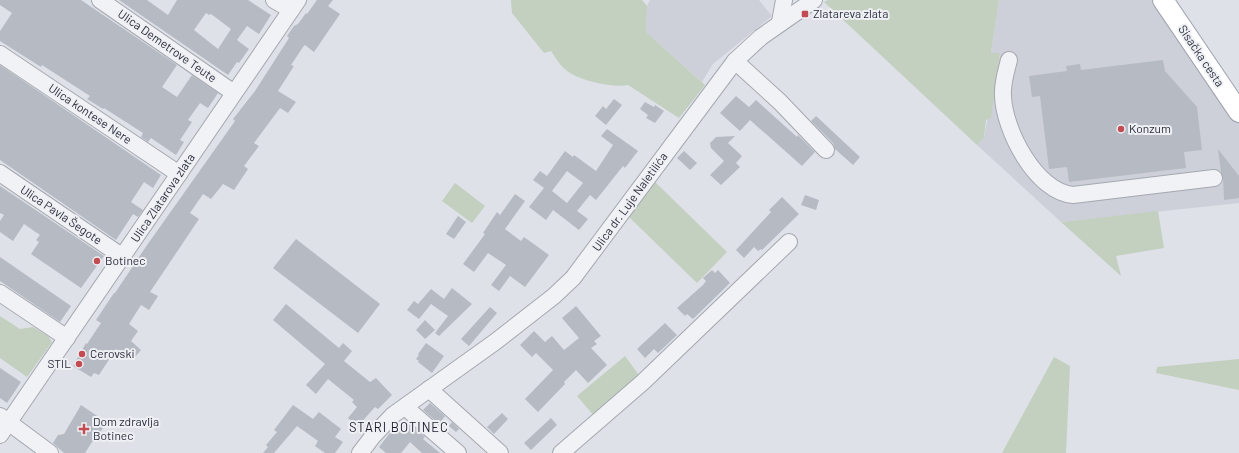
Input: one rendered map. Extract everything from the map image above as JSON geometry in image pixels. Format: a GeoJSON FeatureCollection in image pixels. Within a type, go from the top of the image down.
{"type":"FeatureCollection","features":[{"type":"Feature","properties":{"kind":"main road","name":"Sisačka cesta"},"geometry":{"type":"LineString","coordinates":[[1163,0],[1239,112]]}},
{"type":"Feature","properties":{"kind":"street","name":"Ulica Demetrove Teute"},"geometry":{"type":"LineString","coordinates":[[100,0],[234,93]]}},
{"type":"Feature","properties":{"kind":"street"},"geometry":{"type":"LineString","coordinates":[[274,0],[294,5]]}},
{"type":"Feature","properties":{"kind":"street"},"geometry":{"type":"LineString","coordinates":[[780,22],[784,0]]}},
{"type":"Feature","properties":{"kind":"street","name":"Ulica dr. Luje Naletilića"},"geometry":{"type":"LineString","coordinates":[[360,453],[383,424],[501,337],[554,296],[573,278],[736,61],[748,48],[780,22],[814,0]]}},
{"type":"Feature","properties":{"kind":"street","name":"Ulica Zlatarova zlata"},"geometry":{"type":"LineString","coordinates":[[3,424],[67,338],[294,5]]}},
{"type":"Feature","properties":{"kind":"street","name":"Ulica kontese Nere"},"geometry":{"type":"LineString","coordinates":[[0,54],[179,174]]}},
{"type":"Feature","properties":{"kind":"street"},"geometry":{"type":"LineString","coordinates":[[1009,60],[1003,85],[1006,118],[1017,146],[1040,176],[1055,190],[1064,194],[1073,195],[1214,178]]}},
{"type":"Feature","properties":{"kind":"street"},"geometry":{"type":"LineString","coordinates":[[736,61],[780,102],[826,150]]}},
{"type":"Feature","properties":{"kind":"street","name":"Ulica Pavla Šegote"},"geometry":{"type":"LineString","coordinates":[[0,173],[123,257]]}},
{"type":"Feature","properties":{"kind":"street"},"geometry":{"type":"LineString","coordinates":[[561,453],[643,382],[789,242]]}},
{"type":"Feature","properties":{"kind":"street"},"geometry":{"type":"LineString","coordinates":[[0,293],[67,338]]}},
{"type":"Feature","properties":{"kind":"street"},"geometry":{"type":"LineString","coordinates":[[429,389],[500,453]]}},
{"type":"Feature","properties":{"kind":"street"},"geometry":{"type":"LineString","coordinates":[[405,407],[458,453]]}},
{"type":"Feature","properties":{"kind":"street"},"geometry":{"type":"LineString","coordinates":[[3,424],[50,453]]}},
{"type":"Feature","properties":{"kind":"shaded area"},"geometry":{"type":"Polygon","coordinates":[[[650,0],[759,0],[772,16],[713,64],[702,82],[646,32],[647,6],[650,0]]]}},
{"type":"Feature","properties":{"kind":"shaded area"},"geometry":{"type":"Polygon","coordinates":[[[999,0],[1163,0],[1239,112],[1239,203],[1061,222],[977,145],[984,138],[1000,54],[991,53],[999,0]]]}},
{"type":"Feature","properties":{"kind":"green space"},"geometry":{"type":"Polygon","coordinates":[[[511,0],[642,0],[647,6],[646,32],[705,85],[679,118],[628,85],[606,85],[576,76],[564,69],[551,51],[544,53],[512,13],[511,0]]]}},
{"type":"Feature","properties":{"kind":"green space"},"geometry":{"type":"Polygon","coordinates":[[[828,0],[999,0],[991,53],[1000,53],[991,118],[986,120],[984,138],[977,145],[824,2],[828,0]]]}},
{"type":"Feature","properties":{"kind":"green space"},"geometry":{"type":"Polygon","coordinates":[[[654,181],[727,252],[697,283],[629,217],[654,181]]]}},
{"type":"Feature","properties":{"kind":"green space"},"geometry":{"type":"Polygon","coordinates":[[[455,183],[485,206],[472,223],[442,201],[455,183]]]}},
{"type":"Feature","properties":{"kind":"green space"},"geometry":{"type":"Polygon","coordinates":[[[1158,211],[1164,248],[1116,256],[1121,276],[1061,222],[1158,211]]]}},
{"type":"Feature","properties":{"kind":"green space"},"geometry":{"type":"Polygon","coordinates":[[[0,316],[20,329],[33,327],[48,336],[52,342],[27,377],[0,358],[0,316]]]}},
{"type":"Feature","properties":{"kind":"green space"},"geometry":{"type":"Polygon","coordinates":[[[625,356],[641,378],[595,417],[577,396],[625,356]]]}},
{"type":"Feature","properties":{"kind":"green space"},"geometry":{"type":"Polygon","coordinates":[[[1054,357],[1070,366],[1066,453],[1002,453],[1054,357]]]}},
{"type":"Feature","properties":{"kind":"green space"},"geometry":{"type":"Polygon","coordinates":[[[1239,359],[1239,390],[1156,373],[1157,367],[1239,359]]]}},
{"type":"Feature","properties":{"kind":"building"},"geometry":{"type":"Polygon","coordinates":[[[0,0],[81,0],[177,65],[162,87],[177,97],[192,75],[218,93],[208,108],[200,103],[188,120],[192,122],[180,140],[184,142],[176,155],[151,138],[148,142],[141,137],[143,133],[87,99],[90,96],[42,65],[41,67],[0,41],[0,31],[12,13],[0,5],[0,0]]]}},
{"type":"Feature","properties":{"kind":"building"},"geometry":{"type":"Polygon","coordinates":[[[119,0],[147,0],[168,15],[177,0],[248,0],[271,15],[259,34],[247,26],[237,40],[249,49],[228,75],[119,0]],[[206,13],[194,30],[218,49],[231,29],[211,14],[209,15],[206,13]]]}},
{"type":"Feature","properties":{"kind":"building"},"geometry":{"type":"Polygon","coordinates":[[[317,0],[333,0],[328,6],[340,14],[314,52],[305,45],[303,47],[291,65],[294,66],[278,91],[296,102],[288,113],[280,108],[254,143],[259,146],[244,166],[248,169],[234,190],[223,184],[211,199],[203,194],[190,213],[199,219],[150,292],[158,296],[149,310],[141,305],[129,324],[138,331],[131,341],[141,350],[135,357],[128,356],[116,349],[99,375],[94,373],[91,377],[73,366],[86,343],[87,344],[101,323],[96,320],[114,293],[235,121],[233,119],[255,91],[289,38],[287,36],[294,26],[298,24],[306,13],[307,14],[317,0]]]}},
{"type":"Feature","properties":{"kind":"building","name":"Konzum"},"geometry":{"type":"Polygon","coordinates":[[[1163,60],[1165,71],[1197,107],[1202,150],[1184,152],[1186,168],[1069,182],[1067,167],[1049,169],[1040,96],[1032,97],[1029,76],[1067,71],[1066,66],[1080,64],[1081,70],[1163,60]]]}},
{"type":"Feature","properties":{"kind":"building"},"geometry":{"type":"Polygon","coordinates":[[[0,65],[161,175],[153,188],[144,182],[131,202],[143,210],[138,217],[133,214],[116,240],[0,160],[0,65]]]}},
{"type":"Feature","properties":{"kind":"building"},"geometry":{"type":"Polygon","coordinates":[[[736,96],[749,107],[756,100],[797,137],[798,135],[815,152],[802,166],[750,120],[740,131],[720,113],[736,96]]]}},
{"type":"Feature","properties":{"kind":"building"},"geometry":{"type":"Polygon","coordinates":[[[614,99],[622,105],[606,125],[595,116],[603,106],[606,109],[614,99]]]}},
{"type":"Feature","properties":{"kind":"building"},"geometry":{"type":"Polygon","coordinates":[[[645,102],[654,107],[655,105],[664,111],[655,123],[646,118],[648,115],[640,109],[645,102]]]}},
{"type":"Feature","properties":{"kind":"building"},"geometry":{"type":"Polygon","coordinates":[[[816,116],[860,157],[853,165],[835,149],[833,143],[811,121],[816,116]]]}},
{"type":"Feature","properties":{"kind":"building"},"geometry":{"type":"Polygon","coordinates":[[[607,129],[638,151],[625,168],[623,166],[596,200],[590,195],[577,211],[588,219],[579,230],[553,210],[546,220],[529,207],[544,188],[533,180],[540,171],[547,176],[565,151],[573,157],[574,155],[596,171],[613,145],[601,136],[607,129]],[[567,171],[552,191],[567,203],[583,183],[567,171]]]}},
{"type":"Feature","properties":{"kind":"building"},"geometry":{"type":"Polygon","coordinates":[[[735,136],[728,143],[742,156],[736,163],[740,167],[721,185],[710,175],[724,161],[711,148],[710,143],[716,137],[735,136]]]}},
{"type":"Feature","properties":{"kind":"building"},"geometry":{"type":"Polygon","coordinates":[[[1218,149],[1239,176],[1239,198],[1224,200],[1223,177],[1218,149]]]}},
{"type":"Feature","properties":{"kind":"building"},"geometry":{"type":"Polygon","coordinates":[[[684,151],[697,163],[690,170],[677,158],[684,151]]]}},
{"type":"Feature","properties":{"kind":"building"},"geometry":{"type":"Polygon","coordinates":[[[0,186],[104,256],[81,288],[31,254],[39,242],[36,240],[40,235],[24,224],[13,241],[0,232],[0,221],[4,215],[0,213],[0,186]]]}},
{"type":"Feature","properties":{"kind":"building"},"geometry":{"type":"Polygon","coordinates":[[[515,194],[525,201],[505,229],[521,241],[524,237],[549,255],[525,287],[510,276],[499,291],[491,285],[506,265],[488,253],[474,272],[463,264],[485,234],[483,233],[497,212],[500,215],[515,194]]]}},
{"type":"Feature","properties":{"kind":"building"},"geometry":{"type":"Polygon","coordinates":[[[805,195],[819,200],[816,210],[801,205],[805,195]]]}},
{"type":"Feature","properties":{"kind":"building"},"geometry":{"type":"Polygon","coordinates":[[[782,197],[799,214],[762,250],[761,249],[758,251],[754,247],[744,258],[736,250],[771,212],[769,210],[782,197]]]}},
{"type":"Feature","properties":{"kind":"building"},"geometry":{"type":"Polygon","coordinates":[[[458,216],[466,222],[454,239],[446,234],[458,216]]]}},
{"type":"Feature","properties":{"kind":"building"},"geometry":{"type":"Polygon","coordinates":[[[296,239],[380,304],[358,333],[273,268],[296,239]]]}},
{"type":"Feature","properties":{"kind":"building"},"geometry":{"type":"Polygon","coordinates":[[[0,257],[71,306],[60,322],[0,281],[0,257]]]}},
{"type":"Feature","properties":{"kind":"building"},"geometry":{"type":"Polygon","coordinates":[[[712,270],[715,273],[718,270],[730,283],[693,319],[687,314],[685,316],[677,308],[703,285],[706,281],[703,278],[712,270]]]}},
{"type":"Feature","properties":{"kind":"building"},"geometry":{"type":"Polygon","coordinates":[[[452,288],[472,304],[439,336],[435,333],[448,316],[431,304],[419,319],[407,310],[414,301],[418,304],[431,289],[444,299],[452,288]]]}},
{"type":"Feature","properties":{"kind":"building"},"geometry":{"type":"Polygon","coordinates":[[[286,304],[339,348],[343,343],[352,351],[344,361],[370,382],[376,378],[392,395],[378,409],[375,407],[358,426],[348,418],[357,407],[352,402],[354,400],[328,379],[316,394],[306,385],[325,364],[273,320],[286,304]]]}},
{"type":"Feature","properties":{"kind":"building"},"geometry":{"type":"Polygon","coordinates":[[[576,306],[601,336],[594,341],[597,344],[591,348],[607,365],[588,383],[576,370],[564,382],[565,384],[538,412],[525,399],[553,370],[536,353],[532,357],[520,345],[534,331],[545,342],[552,336],[564,350],[579,338],[562,318],[576,306]]]}},
{"type":"Feature","properties":{"kind":"building"},"geometry":{"type":"Polygon","coordinates":[[[490,307],[497,313],[469,346],[461,339],[490,307]]]}},
{"type":"Feature","properties":{"kind":"building"},"geometry":{"type":"Polygon","coordinates":[[[425,320],[435,330],[425,339],[416,330],[425,320]]]}},
{"type":"Feature","properties":{"kind":"building"},"geometry":{"type":"Polygon","coordinates":[[[665,323],[677,335],[658,353],[654,349],[645,358],[637,349],[665,323]]]}},
{"type":"Feature","properties":{"kind":"building"},"geometry":{"type":"Polygon","coordinates":[[[426,343],[444,356],[432,373],[416,359],[426,343]]]}},
{"type":"Feature","properties":{"kind":"building"},"geometry":{"type":"Polygon","coordinates":[[[0,368],[21,382],[7,403],[0,398],[0,368]]]}},
{"type":"Feature","properties":{"kind":"building"},"geometry":{"type":"Polygon","coordinates":[[[430,403],[445,416],[439,424],[423,410],[430,403]]]}},
{"type":"Feature","properties":{"kind":"building","name":"Dom zdravlja Botinec"},"geometry":{"type":"Polygon","coordinates":[[[81,405],[106,422],[95,442],[92,442],[85,453],[64,453],[53,443],[58,435],[64,434],[81,405]]]}},
{"type":"Feature","properties":{"kind":"building"},"geometry":{"type":"Polygon","coordinates":[[[293,405],[313,419],[319,412],[341,429],[335,437],[343,442],[335,453],[325,453],[315,446],[318,441],[297,426],[274,453],[263,453],[268,447],[266,445],[277,432],[274,430],[293,405]]]}},
{"type":"Feature","properties":{"kind":"building"},"geometry":{"type":"Polygon","coordinates":[[[502,413],[508,419],[494,434],[487,427],[502,413]]]}},
{"type":"Feature","properties":{"kind":"building"},"geometry":{"type":"Polygon","coordinates":[[[551,418],[557,425],[531,450],[524,443],[551,418]]]}},
{"type":"Feature","properties":{"kind":"building"},"geometry":{"type":"Polygon","coordinates":[[[406,420],[425,437],[423,439],[440,453],[422,453],[410,442],[401,453],[386,453],[379,447],[393,429],[396,432],[406,420]]]}},
{"type":"Feature","properties":{"kind":"building"},"geometry":{"type":"Polygon","coordinates":[[[452,422],[459,429],[456,432],[449,426],[452,422]]]}},
{"type":"Feature","properties":{"kind":"place","name":"Zlatareva zlata"},"geometry":{"type":"Point","coordinates":[805,14]}},
{"type":"Feature","properties":{"kind":"place","name":"Konzum"},"geometry":{"type":"Point","coordinates":[1121,129]}},
{"type":"Feature","properties":{"kind":"place","name":"Botinec"},"geometry":{"type":"Point","coordinates":[97,261]}},
{"type":"Feature","properties":{"kind":"place","name":"Cerovski"},"geometry":{"type":"Point","coordinates":[82,354]}},
{"type":"Feature","properties":{"kind":"place","name":"STIL"},"geometry":{"type":"Point","coordinates":[79,364]}},
{"type":"Feature","properties":{"kind":"place","name":"Dom zdravlja Botinec"},"geometry":{"type":"Point","coordinates":[84,429]}},
{"type":"Feature","properties":{"kind":"district","name":"STARI BOTINEC"},"geometry":{"type":"Point","coordinates":[399,427]}}]}
